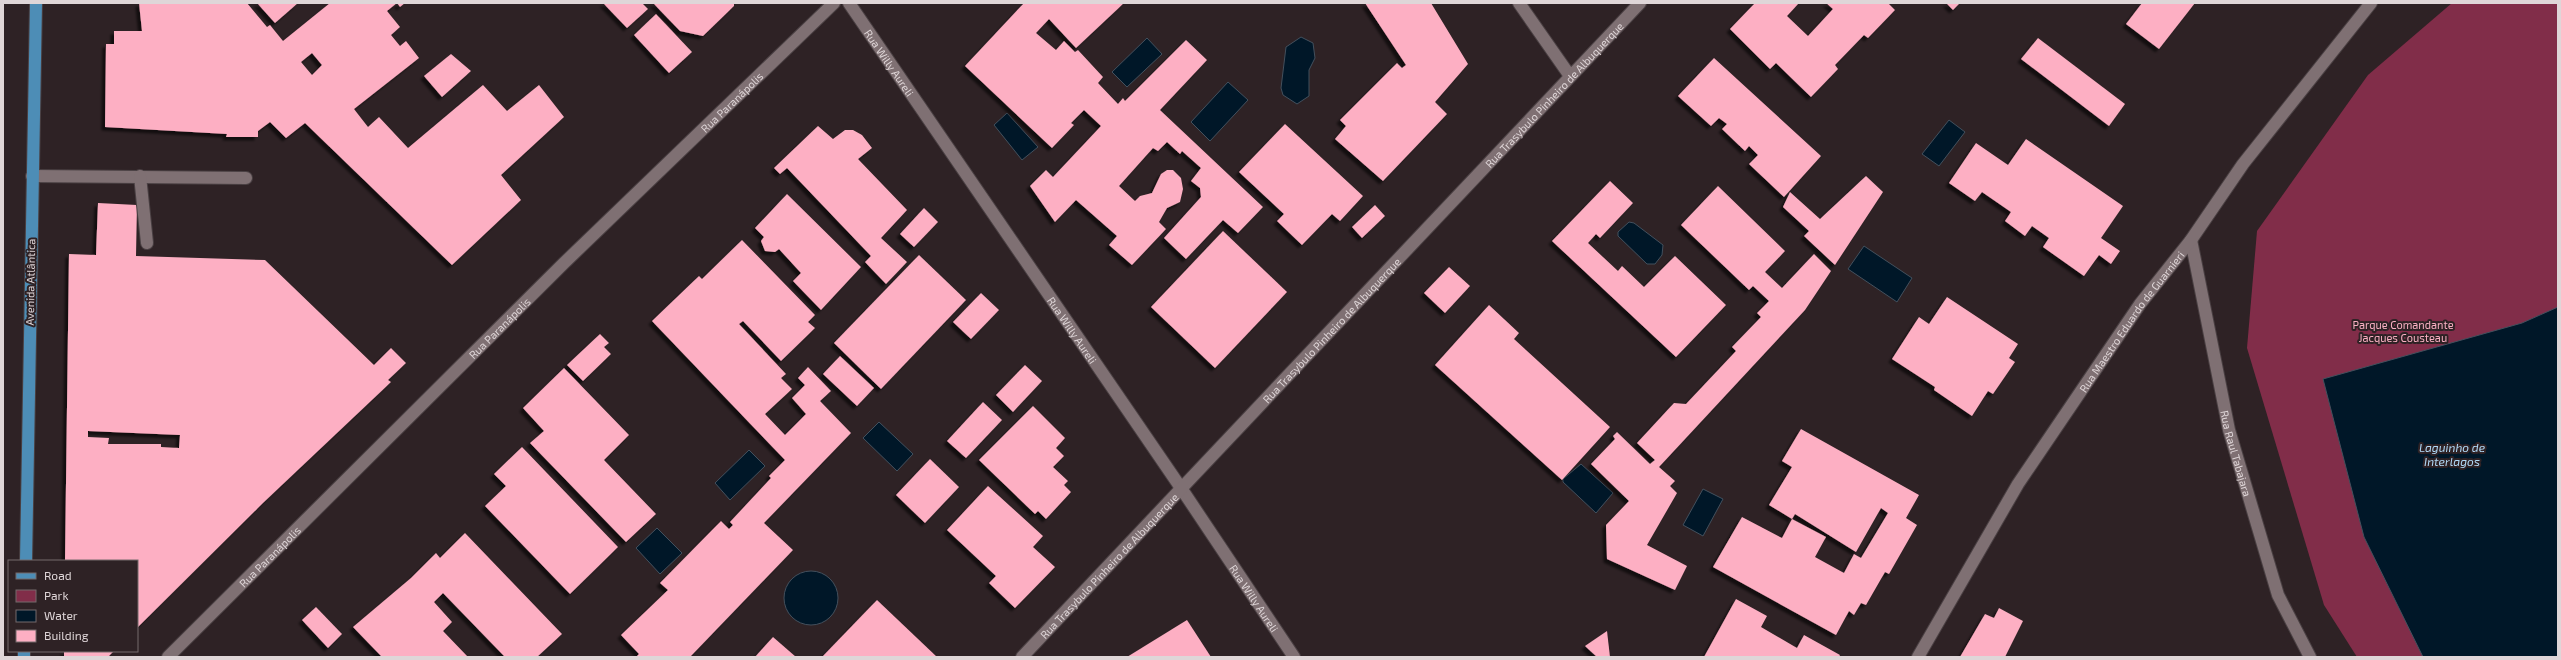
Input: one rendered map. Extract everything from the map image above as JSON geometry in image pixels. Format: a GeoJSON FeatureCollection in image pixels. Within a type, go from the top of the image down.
{"type":"FeatureCollection","features":[{"type":"Feature","properties":{"kind":"main road","name":"Avenida Atlântica"},"geometry":{"type":"LineString","coordinates":[[26,560],[36,3]]}},
{"type":"Feature","properties":{"kind":"street","name":"Rua Paranápolis"},"geometry":{"type":"LineString","coordinates":[[168,657],[564,263],[834,3]]}},
{"type":"Feature","properties":{"kind":"street","name":"Rua Willy Aureli"},"geometry":{"type":"LineString","coordinates":[[849,3],[1181,488],[1294,657]]}},
{"type":"Feature","properties":{"kind":"street"},"geometry":{"type":"LineString","coordinates":[[1519,3],[1570,76]]}},
{"type":"Feature","properties":{"kind":"street","name":"Rua Trasybulo Pinheiro de Albuquerque"},"geometry":{"type":"LineString","coordinates":[[1022,657],[1640,3]]}},
{"type":"Feature","properties":{"kind":"street","name":"Rua Maestro Eduardo de Guarnieri"},"geometry":{"type":"LineString","coordinates":[[1918,657],[2018,484],[2140,304],[2191,240],[2243,164],[2371,3]]}},
{"type":"Feature","properties":{"kind":"street"},"geometry":{"type":"LineString","coordinates":[[32,176],[246,178]]}},
{"type":"Feature","properties":{"kind":"street"},"geometry":{"type":"LineString","coordinates":[[140,176],[147,244]]}},
{"type":"Feature","properties":{"kind":"street","name":"Rua Raul Tabajara"},"geometry":{"type":"LineString","coordinates":[[2191,240],[2229,430],[2278,595],[2310,657]]}},
{"type":"Feature","properties":{"kind":"green space","name":"Parque Comandante Jacques Cousteau"},"geometry":{"type":"Polygon","coordinates":[[[2452,3],[2558,3],[2558,657],[2357,657],[2324,605],[2247,348],[2257,231],[2368,75],[2452,3]]]}},
{"type":"Feature","properties":{"kind":"water"},"geometry":{"type":"Polygon","coordinates":[[[1301,37],[1313,43],[1315,58],[1309,70],[1309,96],[1297,104],[1283,95],[1281,88],[1286,47],[1301,37]]]}},
{"type":"Feature","properties":{"kind":"water"},"geometry":{"type":"Polygon","coordinates":[[[1147,38],[1162,54],[1127,87],[1112,72],[1147,38]]]}},
{"type":"Feature","properties":{"kind":"water"},"geometry":{"type":"Polygon","coordinates":[[[1228,82],[1248,100],[1210,141],[1191,122],[1228,82]]]}},
{"type":"Feature","properties":{"kind":"water"},"geometry":{"type":"Polygon","coordinates":[[[1007,113],[1038,147],[1022,160],[994,125],[1007,113]]]}},
{"type":"Feature","properties":{"kind":"water"},"geometry":{"type":"Polygon","coordinates":[[[1949,120],[1965,132],[1939,166],[1922,154],[1949,120]]]}},
{"type":"Feature","properties":{"kind":"water"},"geometry":{"type":"Polygon","coordinates":[[[1629,222],[1634,223],[1663,245],[1662,255],[1655,264],[1647,264],[1618,236],[1618,232],[1629,222]]]}},
{"type":"Feature","properties":{"kind":"water"},"geometry":{"type":"Polygon","coordinates":[[[1864,246],[1912,278],[1897,302],[1848,269],[1864,246]]]}},
{"type":"Feature","properties":{"kind":"water","name":"Laguinho de Interlagos"},"geometry":{"type":"Polygon","coordinates":[[[2558,307],[2558,657],[2423,657],[2364,537],[2323,379],[2522,323],[2558,307]]]}},
{"type":"Feature","properties":{"kind":"water"},"geometry":{"type":"Polygon","coordinates":[[[879,422],[913,454],[897,471],[863,438],[879,422]]]}},
{"type":"Feature","properties":{"kind":"water"},"geometry":{"type":"Polygon","coordinates":[[[749,450],[765,466],[730,500],[715,483],[749,450]]]}},
{"type":"Feature","properties":{"kind":"water"},"geometry":{"type":"Polygon","coordinates":[[[1581,464],[1613,493],[1596,513],[1563,482],[1563,479],[1581,464]]]}},
{"type":"Feature","properties":{"kind":"water"},"geometry":{"type":"Polygon","coordinates":[[[1703,489],[1723,499],[1703,536],[1683,525],[1703,489]]]}},
{"type":"Feature","properties":{"kind":"water"},"geometry":{"type":"Polygon","coordinates":[[[657,528],[682,553],[660,574],[636,548],[657,528]]]}},
{"type":"Feature","properties":{"kind":"water"},"geometry":{"type":"Polygon","coordinates":[[[811,571],[821,573],[830,579],[836,588],[838,598],[836,608],[830,617],[821,623],[811,625],[801,623],[792,617],[786,608],[784,598],[786,588],[792,579],[801,573],[811,571]]]}},
{"type":"Feature","properties":{"kind":"building"},"geometry":{"type":"Polygon","coordinates":[[[139,3],[247,3],[267,27],[270,25],[283,41],[330,3],[397,3],[387,11],[400,27],[391,35],[400,46],[406,41],[419,58],[354,109],[368,127],[379,117],[408,148],[483,85],[507,111],[539,85],[564,117],[501,175],[521,200],[452,265],[305,123],[286,138],[270,122],[258,131],[258,137],[226,137],[227,134],[105,127],[106,44],[114,44],[114,31],[142,31],[139,3]],[[312,53],[301,62],[312,75],[322,65],[312,53]]]}},
{"type":"Feature","properties":{"kind":"building"},"geometry":{"type":"Polygon","coordinates":[[[257,3],[298,3],[275,23],[257,3]]]}},
{"type":"Feature","properties":{"kind":"building"},"geometry":{"type":"Polygon","coordinates":[[[397,3],[405,3],[400,7],[397,3]]]}},
{"type":"Feature","properties":{"kind":"building"},"geometry":{"type":"Polygon","coordinates":[[[603,3],[642,3],[648,9],[627,28],[603,3]]]}},
{"type":"Feature","properties":{"kind":"building"},"geometry":{"type":"Polygon","coordinates":[[[653,3],[734,3],[734,6],[703,36],[680,31],[653,3]]]}},
{"type":"Feature","properties":{"kind":"building"},"geometry":{"type":"Polygon","coordinates":[[[1024,3],[1124,3],[1076,48],[1049,19],[1036,33],[1056,50],[1064,41],[1075,52],[1078,50],[1103,77],[1098,83],[1118,104],[1123,98],[1125,101],[1186,40],[1207,60],[1160,110],[1263,207],[1238,233],[1223,220],[1186,259],[1164,238],[1201,197],[1200,188],[1191,181],[1201,168],[1182,151],[1180,154],[1167,142],[1158,151],[1153,148],[1119,186],[1135,201],[1140,196],[1152,193],[1161,174],[1167,170],[1173,170],[1181,178],[1183,189],[1180,202],[1167,208],[1159,222],[1166,229],[1132,265],[1109,245],[1117,236],[1076,200],[1055,222],[1030,186],[1046,170],[1053,177],[1101,126],[1084,110],[1071,123],[1074,125],[1052,148],[965,66],[1024,3]]]}},
{"type":"Feature","properties":{"kind":"building"},"geometry":{"type":"Polygon","coordinates":[[[1365,3],[1431,3],[1468,64],[1435,102],[1447,114],[1383,181],[1335,139],[1346,126],[1340,120],[1397,63],[1402,68],[1406,65],[1365,3]]]}},
{"type":"Feature","properties":{"kind":"building"},"geometry":{"type":"Polygon","coordinates":[[[1755,3],[1799,3],[1787,16],[1808,36],[1833,9],[1826,3],[1888,3],[1895,10],[1868,38],[1864,35],[1835,65],[1838,69],[1811,97],[1776,63],[1770,69],[1730,29],[1755,3]]]}},
{"type":"Feature","properties":{"kind":"building"},"geometry":{"type":"Polygon","coordinates":[[[1946,3],[1960,3],[1953,10],[1946,3]]]}},
{"type":"Feature","properties":{"kind":"building"},"geometry":{"type":"Polygon","coordinates":[[[2142,3],[2195,3],[2159,49],[2126,24],[2142,3]]]}},
{"type":"Feature","properties":{"kind":"building"},"geometry":{"type":"Polygon","coordinates":[[[656,14],[692,52],[669,73],[634,35],[656,14]]]}},
{"type":"Feature","properties":{"kind":"building"},"geometry":{"type":"Polygon","coordinates":[[[2038,38],[2125,104],[2109,126],[2021,59],[2038,38]]]}},
{"type":"Feature","properties":{"kind":"building"},"geometry":{"type":"Polygon","coordinates":[[[451,54],[471,71],[442,97],[424,76],[451,54]]]}},
{"type":"Feature","properties":{"kind":"building"},"geometry":{"type":"Polygon","coordinates":[[[1714,58],[1821,156],[1784,197],[1749,164],[1758,155],[1749,146],[1745,151],[1722,129],[1727,124],[1719,118],[1711,126],[1678,96],[1714,58]]]}},
{"type":"Feature","properties":{"kind":"building"},"geometry":{"type":"Polygon","coordinates":[[[1285,124],[1363,196],[1340,221],[1332,214],[1302,245],[1277,221],[1284,214],[1239,172],[1285,124]]]}},
{"type":"Feature","properties":{"kind":"building"},"geometry":{"type":"Polygon","coordinates":[[[818,126],[833,139],[845,130],[853,130],[862,135],[872,148],[858,159],[907,210],[881,238],[907,262],[886,284],[865,262],[871,256],[787,168],[780,174],[774,168],[818,126]]]}},
{"type":"Feature","properties":{"kind":"building"},"geometry":{"type":"Polygon","coordinates":[[[2026,139],[2123,206],[2101,238],[2120,251],[2111,264],[2099,255],[2084,276],[2043,247],[2049,238],[2032,226],[2025,236],[2005,221],[2011,212],[1982,192],[1975,201],[1949,183],[1976,143],[2008,165],[2026,139]]]}},
{"type":"Feature","properties":{"kind":"building"},"geometry":{"type":"Polygon","coordinates":[[[1866,176],[1883,192],[1835,265],[1804,236],[1809,231],[1783,207],[1790,192],[1820,219],[1866,176]]]}},
{"type":"Feature","properties":{"kind":"building"},"geometry":{"type":"Polygon","coordinates":[[[1610,181],[1633,203],[1600,238],[1596,234],[1588,243],[1618,271],[1622,266],[1644,287],[1675,256],[1726,305],[1676,357],[1552,241],[1610,181]]]}},
{"type":"Feature","properties":{"kind":"building"},"geometry":{"type":"Polygon","coordinates":[[[1718,186],[1785,251],[1765,272],[1782,288],[1814,254],[1831,271],[1805,310],[1659,467],[1675,481],[1670,486],[1677,493],[1647,545],[1687,566],[1675,590],[1607,559],[1606,525],[1629,501],[1591,464],[1615,439],[1613,436],[1617,432],[1650,464],[1655,460],[1637,443],[1674,403],[1686,404],[1736,351],[1732,347],[1761,317],[1757,313],[1769,301],[1753,286],[1749,290],[1681,225],[1718,186]]]}},
{"type":"Feature","properties":{"kind":"building"},"geometry":{"type":"Polygon","coordinates":[[[787,194],[861,267],[821,310],[793,281],[801,273],[779,249],[775,252],[765,251],[761,241],[764,237],[755,228],[787,194]]]}},
{"type":"Feature","properties":{"kind":"building"},"geometry":{"type":"Polygon","coordinates":[[[98,203],[137,205],[136,256],[265,260],[374,365],[391,348],[406,363],[388,380],[391,382],[264,502],[138,627],[138,560],[65,560],[69,254],[96,255],[98,203]],[[88,431],[88,437],[109,438],[108,444],[161,444],[161,447],[179,448],[180,435],[88,431]]]}},
{"type":"Feature","properties":{"kind":"building"},"geometry":{"type":"Polygon","coordinates":[[[1375,205],[1385,216],[1362,238],[1352,227],[1375,205]]]}},
{"type":"Feature","properties":{"kind":"building"},"geometry":{"type":"Polygon","coordinates":[[[924,208],[938,222],[914,247],[900,234],[924,208]]]}},
{"type":"Feature","properties":{"kind":"building"},"geometry":{"type":"Polygon","coordinates":[[[1223,231],[1287,292],[1215,368],[1151,307],[1223,231]]]}},
{"type":"Feature","properties":{"kind":"building"},"geometry":{"type":"Polygon","coordinates":[[[742,240],[815,315],[808,322],[815,328],[781,361],[743,321],[739,324],[786,374],[781,378],[792,389],[765,414],[785,435],[806,414],[792,398],[805,385],[798,378],[808,367],[831,391],[820,401],[851,433],[764,523],[793,550],[690,657],[636,657],[639,654],[621,635],[668,590],[660,583],[721,521],[729,529],[733,525],[730,522],[771,478],[769,476],[785,460],[652,321],[699,276],[702,279],[742,240]]]}},
{"type":"Feature","properties":{"kind":"building"},"geometry":{"type":"Polygon","coordinates":[[[919,255],[966,300],[881,389],[834,343],[919,255]]]}},
{"type":"Feature","properties":{"kind":"building"},"geometry":{"type":"Polygon","coordinates":[[[1449,267],[1470,286],[1445,313],[1424,293],[1449,267]]]}},
{"type":"Feature","properties":{"kind":"building"},"geometry":{"type":"Polygon","coordinates":[[[981,293],[999,310],[971,339],[953,322],[981,293]]]}},
{"type":"Feature","properties":{"kind":"building"},"geometry":{"type":"Polygon","coordinates":[[[1947,297],[2018,344],[2009,358],[2015,362],[1993,394],[1988,391],[1972,416],[1934,390],[1935,387],[1892,359],[1919,317],[1929,324],[1947,297]]]}},
{"type":"Feature","properties":{"kind":"building"},"geometry":{"type":"Polygon","coordinates":[[[1489,305],[1519,333],[1514,339],[1610,427],[1562,480],[1435,365],[1489,305]]]}},
{"type":"Feature","properties":{"kind":"building"},"geometry":{"type":"Polygon","coordinates":[[[600,334],[609,343],[604,347],[611,354],[583,381],[567,365],[600,334]]]}},
{"type":"Feature","properties":{"kind":"building"},"geometry":{"type":"Polygon","coordinates":[[[840,356],[874,388],[857,406],[823,374],[840,356]]]}},
{"type":"Feature","properties":{"kind":"building"},"geometry":{"type":"Polygon","coordinates":[[[1025,365],[1042,381],[1013,412],[996,395],[1025,365]]]}},
{"type":"Feature","properties":{"kind":"building"},"geometry":{"type":"Polygon","coordinates":[[[564,368],[629,435],[604,460],[656,514],[626,542],[530,443],[544,431],[523,408],[564,368]]]}},
{"type":"Feature","properties":{"kind":"building"},"geometry":{"type":"Polygon","coordinates":[[[983,402],[1002,420],[966,458],[947,441],[983,402]]]}},
{"type":"Feature","properties":{"kind":"building"},"geometry":{"type":"Polygon","coordinates":[[[1033,406],[1065,438],[1056,448],[1064,456],[1053,467],[1068,481],[1064,485],[1071,492],[1046,519],[1038,511],[1035,514],[979,460],[1033,406]]]}},
{"type":"Feature","properties":{"kind":"building"},"geometry":{"type":"Polygon","coordinates":[[[1801,429],[1919,495],[1906,518],[1917,525],[1889,574],[1885,572],[1866,605],[1861,603],[1854,615],[1849,611],[1836,635],[1713,567],[1742,517],[1782,538],[1792,519],[1769,505],[1792,467],[1782,461],[1801,429]],[[1881,508],[1856,552],[1795,514],[1792,519],[1826,537],[1815,557],[1844,573],[1854,554],[1861,558],[1888,513],[1881,508]]]}},
{"type":"Feature","properties":{"kind":"building"},"geometry":{"type":"Polygon","coordinates":[[[522,447],[618,547],[570,594],[485,506],[506,486],[494,474],[522,447]]]}},
{"type":"Feature","properties":{"kind":"building"},"geometry":{"type":"Polygon","coordinates":[[[930,459],[959,487],[925,523],[896,495],[930,459]]]}},
{"type":"Feature","properties":{"kind":"building"},"geometry":{"type":"Polygon","coordinates":[[[988,486],[1043,536],[1033,547],[1055,567],[1015,608],[989,583],[996,576],[947,530],[988,486]]]}},
{"type":"Feature","properties":{"kind":"building"},"geometry":{"type":"Polygon","coordinates":[[[465,533],[562,634],[537,657],[505,657],[443,593],[434,602],[452,622],[443,631],[468,657],[382,657],[353,627],[411,578],[436,553],[440,558],[465,533]]]}},
{"type":"Feature","properties":{"kind":"building"},"geometry":{"type":"Polygon","coordinates":[[[1736,599],[1767,616],[1761,627],[1797,648],[1804,635],[1840,655],[1839,657],[1704,657],[1736,599]]]}},
{"type":"Feature","properties":{"kind":"building"},"geometry":{"type":"Polygon","coordinates":[[[877,600],[937,657],[822,657],[877,600]]]}},
{"type":"Feature","properties":{"kind":"building"},"geometry":{"type":"Polygon","coordinates":[[[316,607],[342,634],[328,648],[302,620],[316,607]]]}},
{"type":"Feature","properties":{"kind":"building"},"geometry":{"type":"Polygon","coordinates":[[[1999,608],[2023,621],[2005,657],[1960,657],[1985,614],[1994,618],[1999,608]]]}},
{"type":"Feature","properties":{"kind":"building"},"geometry":{"type":"Polygon","coordinates":[[[1187,620],[1211,657],[1127,657],[1187,620]]]}},
{"type":"Feature","properties":{"kind":"building"},"geometry":{"type":"Polygon","coordinates":[[[1607,631],[1610,657],[1597,657],[1585,646],[1607,631]]]}},
{"type":"Feature","properties":{"kind":"building"},"geometry":{"type":"Polygon","coordinates":[[[773,637],[796,657],[755,657],[773,637]]]}},
{"type":"Feature","properties":{"kind":"building"},"geometry":{"type":"Polygon","coordinates":[[[64,652],[113,652],[108,657],[64,657],[64,652]]]}}]}
